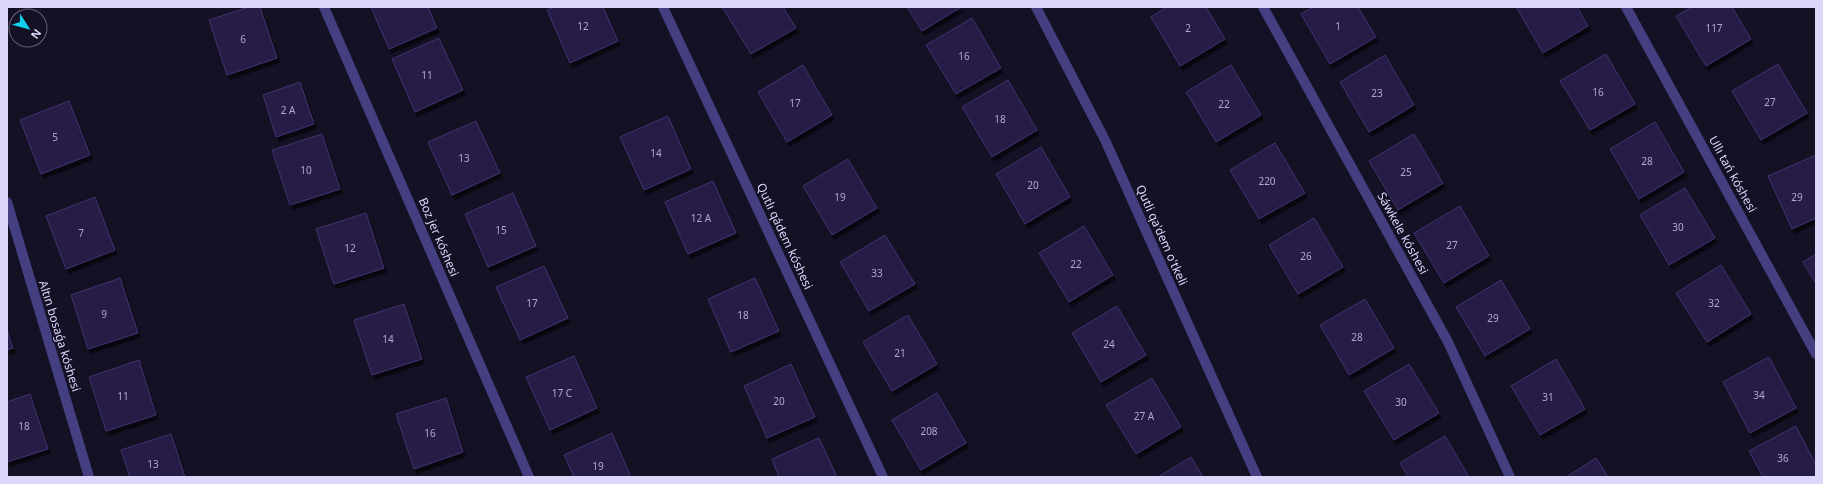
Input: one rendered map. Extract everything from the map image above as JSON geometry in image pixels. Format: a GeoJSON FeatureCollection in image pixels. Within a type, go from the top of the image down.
{"type":"FeatureCollection","features":[{"type":"Feature","properties":{"kind":"street","name":"Boz jer kóshesi"},"geometry":{"type":"LineString","coordinates":[[324,7],[529,477]]}},
{"type":"Feature","properties":{"kind":"street","name":"Qutlı qádem kóshesi"},"geometry":{"type":"LineString","coordinates":[[663,7],[883,477]]}},
{"type":"Feature","properties":{"kind":"street","name":"Qutli qa'dem o'tkeli"},"geometry":{"type":"LineString","coordinates":[[1036,7],[1105,140],[1257,477]]}},
{"type":"Feature","properties":{"kind":"street","name":"Sáwkele kóshesi"},"geometry":{"type":"LineString","coordinates":[[1263,7],[1448,342],[1510,477]]}},
{"type":"Feature","properties":{"kind":"street","name":"Ullı tań kóshesi"},"geometry":{"type":"LineString","coordinates":[[1626,7],[1816,354]]}},
{"type":"Feature","properties":{"kind":"street","name":"Altın bosaǵa kóshesi"},"geometry":{"type":"LineString","coordinates":[[7,202],[89,477]]}},
{"type":"Feature","properties":{"kind":"building"},"geometry":{"type":"Polygon","coordinates":[[[249,7],[260,7],[277,58],[227,75],[209,20],[249,7]]]}},
{"type":"Feature","properties":{"kind":"building"},"geometry":{"type":"Polygon","coordinates":[[[371,7],[428,7],[437,28],[389,49],[371,7]]]}},
{"type":"Feature","properties":{"kind":"building"},"geometry":{"type":"Polygon","coordinates":[[[555,7],[603,7],[618,41],[570,63],[547,10],[555,7]]]}},
{"type":"Feature","properties":{"kind":"building"},"geometry":{"type":"Polygon","coordinates":[[[722,7],[783,7],[796,28],[751,54],[722,7]]]}},
{"type":"Feature","properties":{"kind":"building"},"geometry":{"type":"Polygon","coordinates":[[[907,7],[961,7],[922,31],[907,7]]]}},
{"type":"Feature","properties":{"kind":"building"},"geometry":{"type":"Polygon","coordinates":[[[1167,7],[1206,7],[1225,39],[1180,66],[1151,17],[1167,7]]]}},
{"type":"Feature","properties":{"kind":"building"},"geometry":{"type":"Polygon","coordinates":[[[1313,7],[1358,7],[1376,37],[1330,64],[1301,14],[1313,7]]]}},
{"type":"Feature","properties":{"kind":"building"},"geometry":{"type":"Polygon","coordinates":[[[1516,7],[1577,7],[1588,26],[1543,53],[1516,7]]]}},
{"type":"Feature","properties":{"kind":"building"},"geometry":{"type":"Polygon","coordinates":[[[1692,7],[1732,7],[1751,39],[1706,66],[1676,16],[1692,7]]]}},
{"type":"Feature","properties":{"kind":"building"},"geometry":{"type":"Polygon","coordinates":[[[972,18],[1001,68],[956,94],[926,45],[972,18]]]}},
{"type":"Feature","properties":{"kind":"building"},"geometry":{"type":"Polygon","coordinates":[[[439,38],[463,90],[415,112],[392,59],[439,38]]]}},
{"type":"Feature","properties":{"kind":"building"},"geometry":{"type":"Polygon","coordinates":[[[1606,54],[1635,104],[1590,130],[1560,81],[1606,54]]]}},
{"type":"Feature","properties":{"kind":"building"},"geometry":{"type":"Polygon","coordinates":[[[1385,55],[1414,105],[1369,132],[1340,82],[1385,55]]]}},
{"type":"Feature","properties":{"kind":"building"},"geometry":{"type":"Polygon","coordinates":[[[1778,64],[1807,113],[1761,140],[1732,91],[1778,64]]]}},
{"type":"Feature","properties":{"kind":"building"},"geometry":{"type":"Polygon","coordinates":[[[803,65],[832,115],[787,142],[758,92],[803,65]]]}},
{"type":"Feature","properties":{"kind":"building"},"geometry":{"type":"Polygon","coordinates":[[[1231,65],[1261,115],[1216,142],[1186,92],[1231,65]]]}},
{"type":"Feature","properties":{"kind":"building"},"geometry":{"type":"Polygon","coordinates":[[[1008,80],[1037,130],[992,157],[962,107],[1008,80]]]}},
{"type":"Feature","properties":{"kind":"building"},"geometry":{"type":"Polygon","coordinates":[[[300,82],[314,124],[276,137],[263,95],[300,82]]]}},
{"type":"Feature","properties":{"kind":"building"},"geometry":{"type":"Polygon","coordinates":[[[69,101],[90,155],[41,174],[20,120],[69,101]]]}},
{"type":"Feature","properties":{"kind":"building"},"geometry":{"type":"Polygon","coordinates":[[[668,116],[691,169],[644,190],[620,137],[668,116]]]}},
{"type":"Feature","properties":{"kind":"building"},"geometry":{"type":"Polygon","coordinates":[[[476,121],[500,173],[452,195],[428,142],[476,121]]]}},
{"type":"Feature","properties":{"kind":"building"},"geometry":{"type":"Polygon","coordinates":[[[1655,122],[1684,172],[1639,199],[1610,149],[1655,122]]]}},
{"type":"Feature","properties":{"kind":"building"},"geometry":{"type":"Polygon","coordinates":[[[322,134],[340,189],[290,205],[272,150],[322,134]]]}},
{"type":"Feature","properties":{"kind":"building"},"geometry":{"type":"Polygon","coordinates":[[[1414,134],[1443,183],[1398,210],[1369,161],[1414,134]]]}},
{"type":"Feature","properties":{"kind":"building"},"geometry":{"type":"Polygon","coordinates":[[[1275,143],[1305,193],[1259,219],[1230,170],[1275,143]]]}},
{"type":"Feature","properties":{"kind":"building"},"geometry":{"type":"Polygon","coordinates":[[[1041,147],[1070,197],[1025,224],[996,174],[1041,147]]]}},
{"type":"Feature","properties":{"kind":"building"},"geometry":{"type":"Polygon","coordinates":[[[1816,155],[1816,218],[1792,229],[1768,176],[1816,155]]]}},
{"type":"Feature","properties":{"kind":"building"},"geometry":{"type":"Polygon","coordinates":[[[848,159],[877,208],[832,235],[803,186],[848,159]]]}},
{"type":"Feature","properties":{"kind":"building"},"geometry":{"type":"Polygon","coordinates":[[[713,181],[736,233],[688,254],[665,202],[713,181]]]}},
{"type":"Feature","properties":{"kind":"building"},"geometry":{"type":"Polygon","coordinates":[[[1685,188],[1715,238],[1669,265],[1640,215],[1685,188]]]}},
{"type":"Feature","properties":{"kind":"building"},"geometry":{"type":"Polygon","coordinates":[[[513,193],[536,246],[488,267],[465,214],[513,193]]]}},
{"type":"Feature","properties":{"kind":"building"},"geometry":{"type":"Polygon","coordinates":[[[95,197],[115,250],[66,269],[46,216],[95,197]]]}},
{"type":"Feature","properties":{"kind":"building"},"geometry":{"type":"Polygon","coordinates":[[[1460,206],[1489,256],[1444,283],[1414,233],[1460,206]]]}},
{"type":"Feature","properties":{"kind":"building"},"geometry":{"type":"Polygon","coordinates":[[[366,213],[384,268],[334,284],[316,229],[366,213]]]}},
{"type":"Feature","properties":{"kind":"building"},"geometry":{"type":"Polygon","coordinates":[[[1314,218],[1343,267],[1298,294],[1269,245],[1314,218]]]}},
{"type":"Feature","properties":{"kind":"building"},"geometry":{"type":"Polygon","coordinates":[[[1084,226],[1113,275],[1069,302],[1039,253],[1084,226]]]}},
{"type":"Feature","properties":{"kind":"building"},"geometry":{"type":"Polygon","coordinates":[[[885,235],[915,284],[869,311],[840,262],[885,235]]]}},
{"type":"Feature","properties":{"kind":"building"},"geometry":{"type":"Polygon","coordinates":[[[1816,254],[1816,284],[1803,262],[1816,254]]]}},
{"type":"Feature","properties":{"kind":"building"},"geometry":{"type":"Polygon","coordinates":[[[1721,265],[1751,314],[1707,342],[1676,293],[1721,265]]]}},
{"type":"Feature","properties":{"kind":"building"},"geometry":{"type":"Polygon","coordinates":[[[544,266],[568,318],[520,340],[496,287],[544,266]]]}},
{"type":"Feature","properties":{"kind":"building"},"geometry":{"type":"Polygon","coordinates":[[[120,278],[138,333],[88,349],[71,295],[120,278]]]}},
{"type":"Feature","properties":{"kind":"building"},"geometry":{"type":"Polygon","coordinates":[[[755,278],[779,331],[731,352],[708,299],[755,278]]]}},
{"type":"Feature","properties":{"kind":"building"},"geometry":{"type":"Polygon","coordinates":[[[1501,280],[1530,329],[1485,356],[1456,307],[1501,280]]]}},
{"type":"Feature","properties":{"kind":"building"},"geometry":{"type":"Polygon","coordinates":[[[1365,299],[1394,348],[1349,375],[1320,325],[1365,299]]]}},
{"type":"Feature","properties":{"kind":"building"},"geometry":{"type":"Polygon","coordinates":[[[404,304],[422,359],[372,375],[354,320],[404,304]]]}},
{"type":"Feature","properties":{"kind":"building"},"geometry":{"type":"Polygon","coordinates":[[[1117,306],[1146,355],[1101,382],[1072,333],[1117,306]]]}},
{"type":"Feature","properties":{"kind":"building"},"geometry":{"type":"Polygon","coordinates":[[[908,315],[937,364],[892,391],[863,342],[908,315]]]}},
{"type":"Feature","properties":{"kind":"building"},"geometry":{"type":"Polygon","coordinates":[[[7,329],[13,348],[7,350],[7,329]]]}},
{"type":"Feature","properties":{"kind":"building"},"geometry":{"type":"Polygon","coordinates":[[[574,356],[597,408],[550,430],[526,377],[574,356]]]}},
{"type":"Feature","properties":{"kind":"building"},"geometry":{"type":"Polygon","coordinates":[[[1769,357],[1796,408],[1750,433],[1723,382],[1769,357]]]}},
{"type":"Feature","properties":{"kind":"building"},"geometry":{"type":"Polygon","coordinates":[[[1556,359],[1585,409],[1540,435],[1511,386],[1556,359]]]}},
{"type":"Feature","properties":{"kind":"building"},"geometry":{"type":"Polygon","coordinates":[[[139,360],[156,415],[106,431],[89,377],[139,360]]]}},
{"type":"Feature","properties":{"kind":"building"},"geometry":{"type":"Polygon","coordinates":[[[791,364],[815,417],[767,438],[744,386],[791,364]]]}},
{"type":"Feature","properties":{"kind":"building"},"geometry":{"type":"Polygon","coordinates":[[[1409,364],[1439,413],[1394,440],[1364,391],[1409,364]]]}},
{"type":"Feature","properties":{"kind":"building"},"geometry":{"type":"Polygon","coordinates":[[[1152,378],[1181,427],[1136,454],[1106,405],[1152,378]]]}},
{"type":"Feature","properties":{"kind":"building"},"geometry":{"type":"Polygon","coordinates":[[[937,393],[966,443],[921,470],[892,420],[937,393]]]}},
{"type":"Feature","properties":{"kind":"building"},"geometry":{"type":"Polygon","coordinates":[[[30,394],[48,449],[7,462],[7,402],[30,394]]]}},
{"type":"Feature","properties":{"kind":"building"},"geometry":{"type":"Polygon","coordinates":[[[446,398],[463,452],[414,469],[396,414],[446,398]]]}},
{"type":"Feature","properties":{"kind":"building"},"geometry":{"type":"Polygon","coordinates":[[[1796,426],[1816,465],[1816,477],[1763,477],[1749,451],[1796,426]]]}},
{"type":"Feature","properties":{"kind":"building"},"geometry":{"type":"Polygon","coordinates":[[[612,433],[631,477],[574,477],[564,455],[612,433]]]}},
{"type":"Feature","properties":{"kind":"building"},"geometry":{"type":"Polygon","coordinates":[[[171,434],[185,477],[130,477],[121,450],[171,434]]]}},
{"type":"Feature","properties":{"kind":"building"},"geometry":{"type":"Polygon","coordinates":[[[1445,436],[1469,477],[1408,477],[1400,463],[1445,436]]]}},
{"type":"Feature","properties":{"kind":"building"},"geometry":{"type":"Polygon","coordinates":[[[819,438],[837,477],[779,477],[772,459],[819,438]]]}},
{"type":"Feature","properties":{"kind":"building"},"geometry":{"type":"Polygon","coordinates":[[[1191,457],[1203,477],[1158,477],[1191,457]]]}},
{"type":"Feature","properties":{"kind":"building"},"geometry":{"type":"Polygon","coordinates":[[[1596,458],[1608,477],[1566,477],[1596,458]]]}}]}
